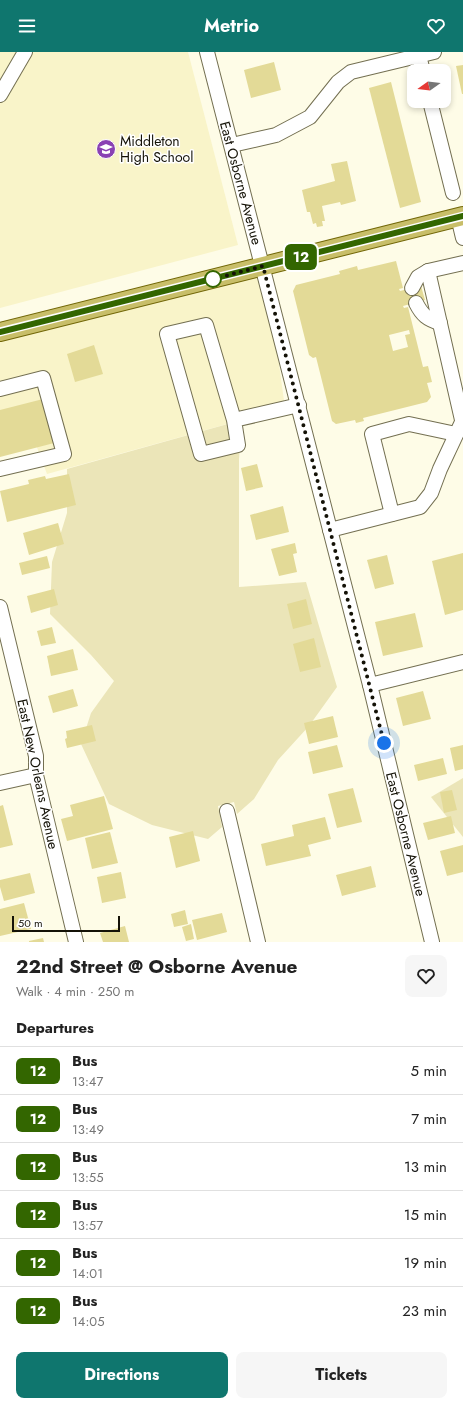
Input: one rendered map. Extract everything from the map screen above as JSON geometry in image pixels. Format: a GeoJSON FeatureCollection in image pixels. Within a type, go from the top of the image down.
{"type":"FeatureCollection","features":[{"type":"Feature","properties":{"kind":"main road"},"geometry":{"type":"LineString","coordinates":[[0,332],[461,217]]}},
{"type":"Feature","properties":{"kind":"street"},"geometry":{"type":"LineString","coordinates":[[0,95],[25,52]]}},
{"type":"Feature","properties":{"kind":"street","name":"East Osborne Avenue"},"geometry":{"type":"LineString","coordinates":[[207,52],[370,685],[432,942]]}},
{"type":"Feature","properties":{"kind":"street"},"geometry":{"type":"LineString","coordinates":[[232,145],[276,135],[310,117],[338,82],[351,72],[434,52]]}},
{"type":"Feature","properties":{"kind":"street"},"geometry":{"type":"LineString","coordinates":[[419,56],[421,64]]}},
{"type":"Feature","properties":{"kind":"street"},"geometry":{"type":"LineString","coordinates":[[432,108],[453,193]]}},
{"type":"Feature","properties":{"kind":"street"},"geometry":{"type":"LineString","coordinates":[[461,217],[463,238]]}},
{"type":"Feature","properties":{"kind":"street"},"geometry":{"type":"LineString","coordinates":[[412,288],[418,277],[428,272],[463,263]]}},
{"type":"Feature","properties":{"kind":"street"},"geometry":{"type":"LineString","coordinates":[[330,530],[420,507],[431,493],[440,469],[463,420],[428,272]]}},
{"type":"Feature","properties":{"kind":"street"},"geometry":{"type":"LineString","coordinates":[[416,303],[420,312],[429,320],[440,323]]}},
{"type":"Feature","properties":{"kind":"street"},"geometry":{"type":"LineString","coordinates":[[206,325],[234,420],[238,445],[201,454],[167,334],[206,325]]}},
{"type":"Feature","properties":{"kind":"street"},"geometry":{"type":"LineString","coordinates":[[0,389],[43,378],[64,454],[0,469]]}},
{"type":"Feature","properties":{"kind":"street"},"geometry":{"type":"LineString","coordinates":[[234,420],[299,405]]}},
{"type":"Feature","properties":{"kind":"street"},"geometry":{"type":"LineString","coordinates":[[392,514],[372,434],[409,424],[456,434]]}},
{"type":"Feature","properties":{"kind":"street","name":"East New Orleans Avenue"},"geometry":{"type":"LineString","coordinates":[[0,607],[36,756],[36,775],[76,942]]}},
{"type":"Feature","properties":{"kind":"street"},"geometry":{"type":"LineString","coordinates":[[370,685],[463,662]]}},
{"type":"Feature","properties":{"kind":"street"},"geometry":{"type":"LineString","coordinates":[[0,783],[36,775]]}},
{"type":"Feature","properties":{"kind":"street"},"geometry":{"type":"LineString","coordinates":[[228,811],[258,942]]}},
{"type":"Feature","properties":{"kind":"shaded area","name":"Middleton High School"},"geometry":{"type":"Polygon","coordinates":[[[0,52],[188,52],[238,245],[0,308],[0,52]]]}},
{"type":"Feature","properties":{"kind":"shaded area"},"geometry":{"type":"Polygon","coordinates":[[[257,276],[278,357],[285,408],[47,474],[27,421],[0,427],[0,340],[257,276]]]}},
{"type":"Feature","properties":{"kind":"shaded area"},"geometry":{"type":"Polygon","coordinates":[[[242,420],[239,459],[239,587],[306,582],[337,687],[309,726],[278,760],[254,799],[237,814],[234,802],[218,806],[222,827],[208,839],[152,825],[109,804],[81,744],[91,713],[114,681],[91,655],[50,614],[52,562],[67,513],[67,469],[242,420]]]}},
{"type":"Feature","properties":{"kind":"shaded area"},"geometry":{"type":"Polygon","coordinates":[[[463,778],[463,837],[431,797],[463,778]]]}},
{"type":"Feature","properties":{"kind":"building"},"geometry":{"type":"Polygon","coordinates":[[[274,62],[281,90],[251,98],[244,70],[274,62]]]}},
{"type":"Feature","properties":{"kind":"building"},"geometry":{"type":"Polygon","coordinates":[[[463,65],[463,94],[462,94],[456,66],[463,65]]]}},
{"type":"Feature","properties":{"kind":"building"},"geometry":{"type":"Polygon","coordinates":[[[391,82],[421,202],[400,208],[369,88],[391,82]]]}},
{"type":"Feature","properties":{"kind":"building"},"geometry":{"type":"Polygon","coordinates":[[[347,161],[356,201],[341,205],[340,202],[322,206],[325,221],[322,221],[323,226],[317,227],[316,223],[313,224],[310,212],[307,212],[302,190],[335,181],[331,164],[347,161]]]}},
{"type":"Feature","properties":{"kind":"building"},"geometry":{"type":"Polygon","coordinates":[[[396,261],[403,288],[399,289],[400,291],[421,286],[425,300],[403,306],[404,308],[408,307],[423,367],[428,366],[432,382],[427,383],[431,397],[427,402],[363,418],[364,421],[356,423],[355,420],[336,424],[332,421],[316,357],[313,358],[309,355],[293,291],[296,285],[340,274],[339,271],[357,266],[358,270],[396,261]],[[409,330],[389,335],[393,351],[408,347],[405,335],[410,334],[409,330]]]}},
{"type":"Feature","properties":{"kind":"building"},"geometry":{"type":"Polygon","coordinates":[[[94,345],[103,374],[75,382],[67,354],[94,345]]]}},
{"type":"Feature","properties":{"kind":"building"},"geometry":{"type":"Polygon","coordinates":[[[47,398],[58,442],[0,457],[0,410],[47,398]]]}},
{"type":"Feature","properties":{"kind":"building"},"geometry":{"type":"Polygon","coordinates":[[[257,464],[263,487],[246,491],[241,468],[257,464]]]}},
{"type":"Feature","properties":{"kind":"building"},"geometry":{"type":"Polygon","coordinates":[[[69,474],[76,505],[7,522],[0,491],[29,484],[28,480],[45,476],[46,479],[69,474]]]}},
{"type":"Feature","properties":{"kind":"building"},"geometry":{"type":"Polygon","coordinates":[[[283,506],[289,532],[256,540],[250,515],[283,506]]]}},
{"type":"Feature","properties":{"kind":"building"},"geometry":{"type":"Polygon","coordinates":[[[58,523],[64,544],[29,555],[23,533],[58,523]]]}},
{"type":"Feature","properties":{"kind":"building"},"geometry":{"type":"Polygon","coordinates":[[[295,543],[297,553],[293,554],[297,572],[279,576],[271,549],[295,543]]]}},
{"type":"Feature","properties":{"kind":"building"},"geometry":{"type":"Polygon","coordinates":[[[463,553],[463,610],[445,615],[432,561],[463,553]]]}},
{"type":"Feature","properties":{"kind":"building"},"geometry":{"type":"Polygon","coordinates":[[[387,555],[394,584],[375,589],[367,560],[387,555]]]}},
{"type":"Feature","properties":{"kind":"building"},"geometry":{"type":"Polygon","coordinates":[[[47,556],[50,568],[22,575],[19,563],[47,556]]]}},
{"type":"Feature","properties":{"kind":"building"},"geometry":{"type":"Polygon","coordinates":[[[54,589],[58,605],[31,613],[27,596],[54,589]]]}},
{"type":"Feature","properties":{"kind":"building"},"geometry":{"type":"Polygon","coordinates":[[[306,599],[312,624],[293,629],[287,604],[306,599]]]}},
{"type":"Feature","properties":{"kind":"building"},"geometry":{"type":"Polygon","coordinates":[[[415,613],[423,647],[383,656],[375,622],[415,613]]]}},
{"type":"Feature","properties":{"kind":"building"},"geometry":{"type":"Polygon","coordinates":[[[52,627],[56,643],[41,646],[37,631],[52,627]]]}},
{"type":"Feature","properties":{"kind":"building"},"geometry":{"type":"Polygon","coordinates":[[[314,638],[321,667],[300,672],[293,644],[314,638]]]}},
{"type":"Feature","properties":{"kind":"building"},"geometry":{"type":"Polygon","coordinates":[[[73,649],[78,670],[51,676],[47,656],[73,649]]]}},
{"type":"Feature","properties":{"kind":"building"},"geometry":{"type":"Polygon","coordinates":[[[73,689],[78,706],[53,713],[48,696],[73,689]]]}},
{"type":"Feature","properties":{"kind":"building"},"geometry":{"type":"Polygon","coordinates":[[[423,691],[431,719],[403,726],[396,698],[423,691]]]}},
{"type":"Feature","properties":{"kind":"building"},"geometry":{"type":"Polygon","coordinates":[[[333,716],[338,737],[309,744],[304,723],[333,716]]]}},
{"type":"Feature","properties":{"kind":"building"},"geometry":{"type":"Polygon","coordinates":[[[92,725],[96,741],[67,748],[65,739],[67,738],[66,731],[92,725]]]}},
{"type":"Feature","properties":{"kind":"building"},"geometry":{"type":"Polygon","coordinates":[[[337,745],[343,767],[313,774],[308,752],[337,745]]]}},
{"type":"Feature","properties":{"kind":"building"},"geometry":{"type":"Polygon","coordinates":[[[463,745],[463,769],[455,771],[450,748],[463,745]]]}},
{"type":"Feature","properties":{"kind":"building"},"geometry":{"type":"Polygon","coordinates":[[[443,758],[447,774],[418,781],[414,765],[443,758]]]}},
{"type":"Feature","properties":{"kind":"building"},"geometry":{"type":"Polygon","coordinates":[[[353,788],[362,822],[337,828],[328,794],[353,788]]]}},
{"type":"Feature","properties":{"kind":"building"},"geometry":{"type":"Polygon","coordinates":[[[452,790],[457,810],[444,813],[440,792],[452,790]]]}},
{"type":"Feature","properties":{"kind":"building"},"geometry":{"type":"Polygon","coordinates":[[[104,796],[113,829],[67,841],[61,819],[73,816],[70,805],[104,796]]]}},
{"type":"Feature","properties":{"kind":"building"},"geometry":{"type":"Polygon","coordinates":[[[3,805],[13,845],[0,848],[0,806],[3,805]]]}},
{"type":"Feature","properties":{"kind":"building"},"geometry":{"type":"Polygon","coordinates":[[[451,816],[455,833],[428,840],[423,823],[451,816]]]}},
{"type":"Feature","properties":{"kind":"building"},"geometry":{"type":"Polygon","coordinates":[[[325,817],[331,839],[308,845],[311,856],[266,866],[261,844],[294,836],[292,825],[325,817]]]}},
{"type":"Feature","properties":{"kind":"building"},"geometry":{"type":"Polygon","coordinates":[[[193,831],[200,861],[176,868],[169,837],[193,831]]]}},
{"type":"Feature","properties":{"kind":"building"},"geometry":{"type":"Polygon","coordinates":[[[110,832],[118,863],[92,869],[85,838],[110,832]]]}},
{"type":"Feature","properties":{"kind":"building"},"geometry":{"type":"Polygon","coordinates":[[[463,845],[463,872],[447,876],[440,851],[463,845]]]}},
{"type":"Feature","properties":{"kind":"building"},"geometry":{"type":"Polygon","coordinates":[[[371,866],[376,887],[342,896],[336,875],[371,866]]]}},
{"type":"Feature","properties":{"kind":"building"},"geometry":{"type":"Polygon","coordinates":[[[121,872],[126,898],[102,903],[97,877],[121,872]]]}},
{"type":"Feature","properties":{"kind":"building"},"geometry":{"type":"Polygon","coordinates":[[[30,873],[35,893],[4,901],[0,887],[0,880],[30,873]]]}},
{"type":"Feature","properties":{"kind":"building"},"geometry":{"type":"Polygon","coordinates":[[[24,903],[31,929],[0,936],[0,909],[24,903]]]}},
{"type":"Feature","properties":{"kind":"building"},"geometry":{"type":"Polygon","coordinates":[[[185,910],[188,924],[174,927],[171,914],[185,910]]]}},
{"type":"Feature","properties":{"kind":"building"},"geometry":{"type":"Polygon","coordinates":[[[222,913],[227,932],[197,940],[192,920],[222,913]]]}},
{"type":"Feature","properties":{"kind":"building"},"geometry":{"type":"Polygon","coordinates":[[[191,924],[194,939],[186,941],[182,927],[191,924]]]}},
{"type":"Feature","properties":{"kind":"building"},"geometry":{"type":"Polygon","coordinates":[[[125,926],[129,942],[103,942],[100,933],[125,926]]]}},
{"type":"Feature","properties":{"kind":"building"},"geometry":{"type":"Polygon","coordinates":[[[43,938],[44,942],[29,942],[29,941],[43,938]]]}},
{"type":"Feature","properties":{"kind":"bus line","name":"12"},"geometry":{"type":"LineString","coordinates":[[0,332],[463,216]]}},
{"type":"Feature","properties":{"kind":"place","name":"Middleton High School"},"geometry":{"type":"Point","coordinates":[106,149]}},
{"type":"Feature","properties":{"kind":"route"},"geometry":{"type":"LineString","coordinates":[[213,279],[263,266],[384,743]]}}]}
